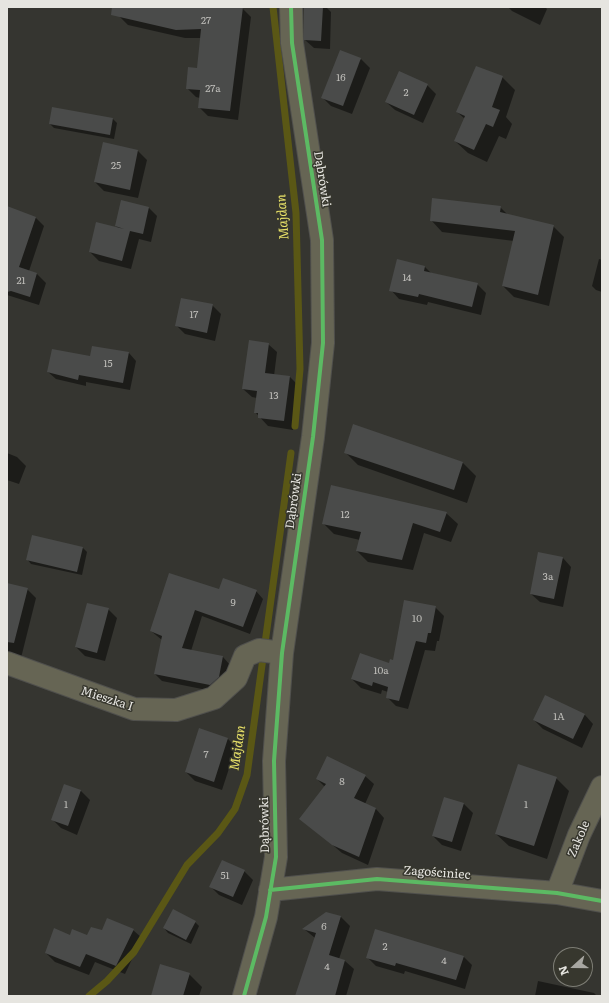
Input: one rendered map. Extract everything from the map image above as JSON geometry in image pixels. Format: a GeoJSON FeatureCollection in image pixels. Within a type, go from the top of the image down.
{"type":"FeatureCollection","features":[{"type":"Feature","properties":{"kind":"street","name":"Dąbrówki"},"geometry":{"type":"LineString","coordinates":[[244,996],[266,917],[276,857],[272,651],[313,437],[323,343],[322,240],[292,43],[291,7]]}},
{"type":"Feature","properties":{"kind":"street","name":"Mieszka I"},"geometry":{"type":"LineString","coordinates":[[7,663],[134,709],[176,710],[214,698],[236,678],[246,656],[272,651]]}},
{"type":"Feature","properties":{"kind":"street","name":"Zakole"},"geometry":{"type":"LineString","coordinates":[[557,893],[579,835],[602,787]]}},
{"type":"Feature","properties":{"kind":"street","name":"Zagościniec"},"geometry":{"type":"LineString","coordinates":[[270,890],[376,879],[557,893],[602,901]]}},
{"type":"Feature","properties":{"kind":"building"},"geometry":{"type":"Polygon","coordinates":[[[112,7],[243,7],[230,111],[198,108],[200,90],[186,89],[188,67],[197,68],[201,29],[176,30],[111,15],[112,7]]]}},
{"type":"Feature","properties":{"kind":"building"},"geometry":{"type":"Polygon","coordinates":[[[304,7],[323,7],[321,41],[304,40],[304,7]]]}},
{"type":"Feature","properties":{"kind":"building"},"geometry":{"type":"Polygon","coordinates":[[[340,50],[361,58],[343,106],[321,98],[340,50]]]}},
{"type":"Feature","properties":{"kind":"building"},"geometry":{"type":"Polygon","coordinates":[[[476,66],[503,76],[492,107],[500,110],[493,127],[486,124],[474,150],[454,141],[465,116],[456,112],[476,66]]]}},
{"type":"Feature","properties":{"kind":"building"},"geometry":{"type":"Polygon","coordinates":[[[399,71],[428,84],[414,115],[385,102],[399,71]]]}},
{"type":"Feature","properties":{"kind":"building"},"geometry":{"type":"Polygon","coordinates":[[[52,107],[113,118],[110,135],[49,124],[52,107]]]}},
{"type":"Feature","properties":{"kind":"building"},"geometry":{"type":"Polygon","coordinates":[[[103,142],[138,150],[130,190],[94,182],[103,142]]]}},
{"type":"Feature","properties":{"kind":"building"},"geometry":{"type":"Polygon","coordinates":[[[432,198],[501,206],[500,212],[554,225],[538,295],[502,286],[515,231],[430,221],[432,198]]]}},
{"type":"Feature","properties":{"kind":"building"},"geometry":{"type":"Polygon","coordinates":[[[121,200],[149,207],[143,234],[130,231],[122,261],[89,252],[96,222],[124,229],[115,226],[121,200]]]}},
{"type":"Feature","properties":{"kind":"building"},"geometry":{"type":"Polygon","coordinates":[[[7,206],[36,217],[19,267],[37,273],[30,297],[11,291],[7,292],[7,206]]]}},
{"type":"Feature","properties":{"kind":"building"},"geometry":{"type":"Polygon","coordinates":[[[397,259],[425,266],[424,271],[478,283],[472,307],[419,294],[418,297],[389,291],[397,259]]]}},
{"type":"Feature","properties":{"kind":"building"},"geometry":{"type":"Polygon","coordinates":[[[181,298],[213,304],[207,333],[175,326],[181,298]]]}},
{"type":"Feature","properties":{"kind":"building"},"geometry":{"type":"Polygon","coordinates":[[[249,340],[269,343],[265,373],[290,376],[284,421],[258,418],[258,413],[254,413],[257,391],[242,389],[249,340]]]}},
{"type":"Feature","properties":{"kind":"building"},"geometry":{"type":"Polygon","coordinates":[[[92,346],[129,352],[123,383],[79,375],[78,380],[47,372],[52,349],[90,356],[92,346]]]}},
{"type":"Feature","properties":{"kind":"building"},"geometry":{"type":"Polygon","coordinates":[[[353,424],[463,462],[454,490],[344,453],[353,424]]]}},
{"type":"Feature","properties":{"kind":"building"},"geometry":{"type":"Polygon","coordinates":[[[331,485],[447,512],[440,532],[413,523],[402,560],[356,551],[361,532],[322,524],[331,485]]]}},
{"type":"Feature","properties":{"kind":"building"},"geometry":{"type":"Polygon","coordinates":[[[32,535],[83,547],[77,572],[26,560],[32,535]]]}},
{"type":"Feature","properties":{"kind":"building"},"geometry":{"type":"Polygon","coordinates":[[[538,552],[563,557],[554,599],[530,594],[538,552]]]}},
{"type":"Feature","properties":{"kind":"building"},"geometry":{"type":"Polygon","coordinates":[[[169,573],[219,589],[223,578],[257,590],[243,627],[195,610],[182,648],[223,656],[219,677],[210,685],[154,674],[162,636],[150,631],[169,573]]]}},
{"type":"Feature","properties":{"kind":"building"},"geometry":{"type":"Polygon","coordinates":[[[7,583],[28,588],[14,643],[7,642],[7,583]]]}},
{"type":"Feature","properties":{"kind":"building"},"geometry":{"type":"Polygon","coordinates":[[[404,600],[436,606],[431,633],[428,633],[426,643],[416,641],[399,701],[386,698],[388,687],[373,682],[372,686],[351,679],[360,653],[389,663],[390,659],[393,660],[404,600]]]}},
{"type":"Feature","properties":{"kind":"building"},"geometry":{"type":"Polygon","coordinates":[[[87,603],[109,608],[97,653],[75,647],[87,603]]]}},
{"type":"Feature","properties":{"kind":"building"},"geometry":{"type":"Polygon","coordinates":[[[545,695],[585,714],[573,739],[533,720],[545,695]]]}},
{"type":"Feature","properties":{"kind":"building"},"geometry":{"type":"Polygon","coordinates":[[[199,728],[228,738],[214,782],[185,772],[199,728]]]}},
{"type":"Feature","properties":{"kind":"building"},"geometry":{"type":"Polygon","coordinates":[[[327,756],[366,775],[354,798],[376,808],[359,857],[332,845],[299,819],[326,784],[316,779],[327,756]]]}},
{"type":"Feature","properties":{"kind":"building"},"geometry":{"type":"Polygon","coordinates":[[[518,764],[557,777],[534,846],[495,834],[518,764]]]}},
{"type":"Feature","properties":{"kind":"building"},"geometry":{"type":"Polygon","coordinates":[[[64,784],[81,790],[68,826],[51,820],[64,784]]]}},
{"type":"Feature","properties":{"kind":"building"},"geometry":{"type":"Polygon","coordinates":[[[444,797],[464,803],[452,842],[432,836],[444,797]]]}},
{"type":"Feature","properties":{"kind":"building"},"geometry":{"type":"Polygon","coordinates":[[[222,860],[245,870],[233,897],[209,887],[222,860]]]}},
{"type":"Feature","properties":{"kind":"building"},"geometry":{"type":"Polygon","coordinates":[[[173,909],[196,921],[186,940],[163,928],[173,909]]]}},
{"type":"Feature","properties":{"kind":"building"},"geometry":{"type":"Polygon","coordinates":[[[326,912],[341,916],[329,955],[345,960],[335,996],[295,996],[316,933],[302,929],[326,912]]]}},
{"type":"Feature","properties":{"kind":"building"},"geometry":{"type":"Polygon","coordinates":[[[107,918],[134,929],[116,966],[86,954],[80,967],[45,953],[54,928],[70,935],[72,929],[87,935],[91,927],[102,930],[107,918]]]}},
{"type":"Feature","properties":{"kind":"building"},"geometry":{"type":"Polygon","coordinates":[[[375,929],[464,956],[456,980],[396,963],[395,966],[366,958],[375,929]]]}},
{"type":"Feature","properties":{"kind":"building"},"geometry":{"type":"Polygon","coordinates":[[[160,964],[190,973],[183,996],[151,996],[160,964]]]}},
{"type":"Feature","properties":{"kind":"waterway","name":"Majdan"},"geometry":{"type":"LineString","coordinates":[[273,7],[296,213],[300,369],[295,426]]}},
{"type":"Feature","properties":{"kind":"waterway","name":"Majdan"},"geometry":{"type":"LineString","coordinates":[[89,996],[107,981],[134,952],[187,865],[218,833],[235,809],[247,775],[291,453]]}},
{"type":"Feature","properties":{"kind":"cycle path"},"geometry":{"type":"LineString","coordinates":[[244,996],[266,917],[276,857],[274,761],[282,653],[313,437],[323,343],[322,240],[292,43],[291,7]]}},
{"type":"Feature","properties":{"kind":"cycle path"},"geometry":{"type":"LineString","coordinates":[[270,890],[377,879],[557,893],[602,901]]}}]}
